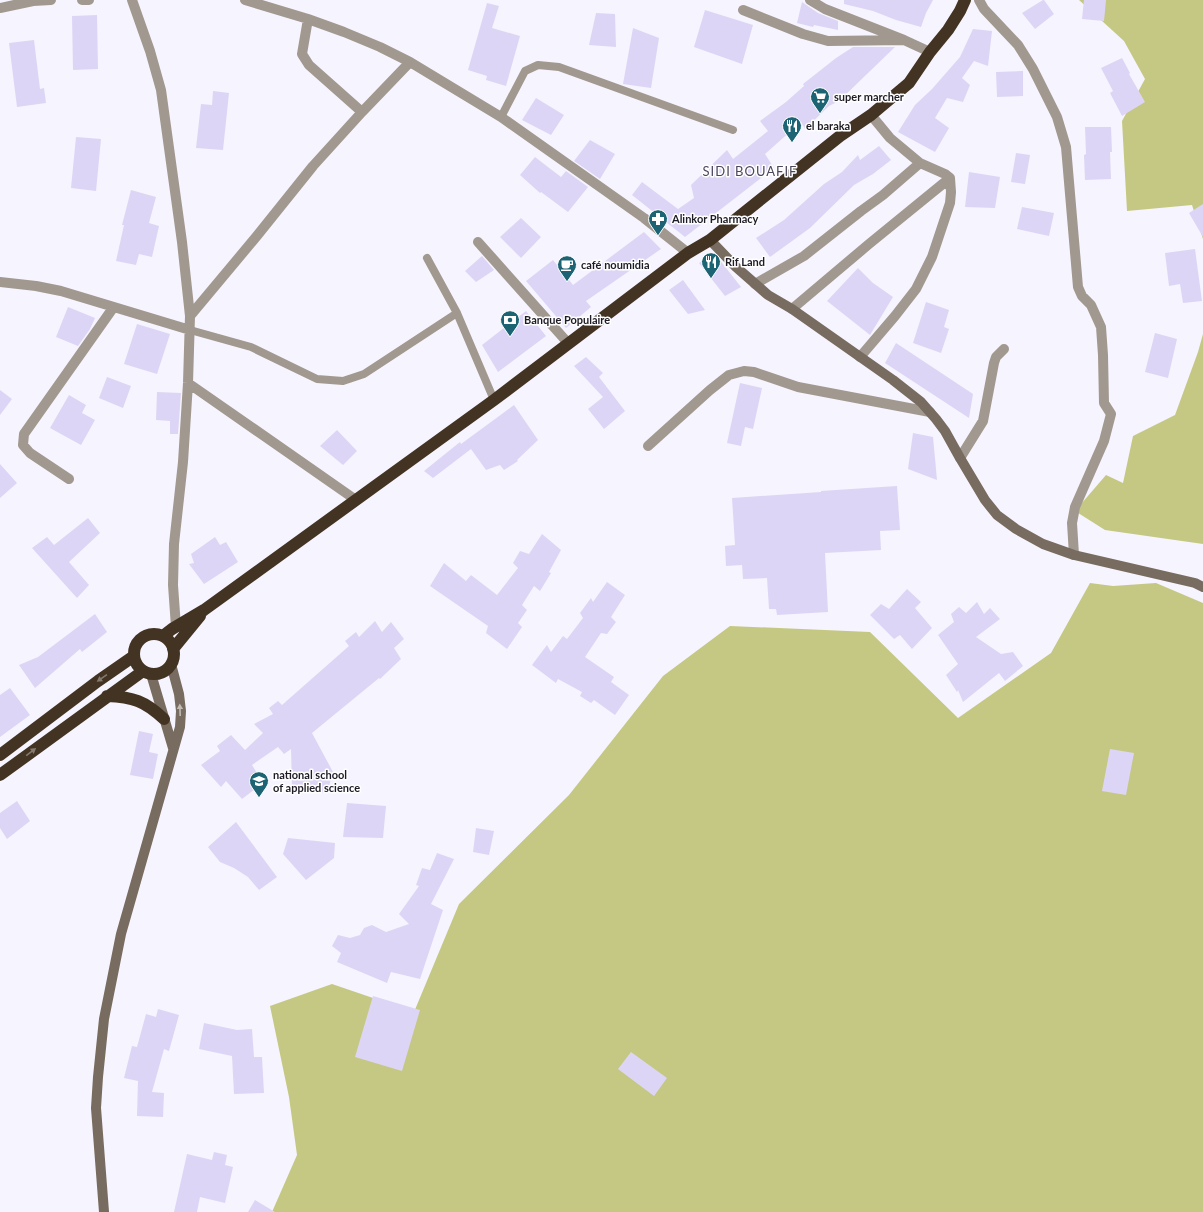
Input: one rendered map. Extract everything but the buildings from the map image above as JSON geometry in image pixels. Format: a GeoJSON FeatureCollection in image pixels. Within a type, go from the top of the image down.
{"type":"FeatureCollection","features":[{"type":"Feature","properties":{"kind":"highway"},"geometry":{"type":"LineString","coordinates":[[163,636],[204,610],[494,400],[688,253],[710,240],[840,136],[871,114],[908,83],[948,30],[965,0]]}},
{"type":"Feature","properties":{"kind":"highway"},"geometry":{"type":"LineString","coordinates":[[173,650],[204,610]]}},
{"type":"Feature","properties":{"kind":"highway"},"geometry":{"type":"LineString","coordinates":[[156,634],[163,636],[171,644],[173,650],[171,664],[167,669],[157,674],[147,672],[139,667],[134,656],[138,643],[149,635],[156,634]]}},
{"type":"Feature","properties":{"kind":"highway"},"geometry":{"type":"LineString","coordinates":[[0,754],[134,656]]}},
{"type":"Feature","properties":{"kind":"highway"},"geometry":{"type":"LineString","coordinates":[[0,775],[107,696],[147,672]]}},
{"type":"Feature","properties":{"kind":"highway"},"geometry":{"type":"LineString","coordinates":[[107,696],[123,697],[139,701],[152,708],[164,719]]}},
{"type":"Feature","properties":{"kind":"street"},"geometry":{"type":"LineString","coordinates":[[0,8],[33,1],[52,0]]}},
{"type":"Feature","properties":{"kind":"street"},"geometry":{"type":"LineString","coordinates":[[82,0],[89,0]]}},
{"type":"Feature","properties":{"kind":"street"},"geometry":{"type":"LineString","coordinates":[[132,0],[150,51],[161,90],[182,242],[190,316],[188,383],[183,462],[174,544],[173,585],[176,627]]}},
{"type":"Feature","properties":{"kind":"street"},"geometry":{"type":"LineString","coordinates":[[245,0],[262,3],[308,19],[380,47],[410,62],[502,118],[644,218],[688,253]]}},
{"type":"Feature","properties":{"kind":"street"},"geometry":{"type":"LineString","coordinates":[[810,0],[825,9],[904,40],[930,52]]}},
{"type":"Feature","properties":{"kind":"street"},"geometry":{"type":"LineString","coordinates":[[979,0],[984,9],[1018,44],[1033,69],[1057,117],[1066,147],[1078,288],[1082,296],[1091,305],[1101,327],[1104,403],[1110,414],[1104,441],[1075,507],[1072,523],[1074,556]]}},
{"type":"Feature","properties":{"kind":"street"},"geometry":{"type":"LineString","coordinates":[[743,10],[803,34],[828,40],[904,40]]}},
{"type":"Feature","properties":{"kind":"street"},"geometry":{"type":"LineString","coordinates":[[308,19],[302,54],[309,65],[362,112]]}},
{"type":"Feature","properties":{"kind":"street"},"geometry":{"type":"LineString","coordinates":[[190,316],[313,166],[410,62]]}},
{"type":"Feature","properties":{"kind":"street"},"geometry":{"type":"LineString","coordinates":[[860,357],[896,316],[916,289],[932,257],[950,203],[951,192],[950,178],[946,174],[920,163],[890,138],[871,114]]}},
{"type":"Feature","properties":{"kind":"street"},"geometry":{"type":"LineString","coordinates":[[755,284],[804,256],[883,196],[920,163]]}},
{"type":"Feature","properties":{"kind":"street"},"geometry":{"type":"LineString","coordinates":[[792,308],[950,178]]}},
{"type":"Feature","properties":{"kind":"street"},"geometry":{"type":"LineString","coordinates":[[710,240],[736,267],[768,295],[792,308],[893,380],[921,402],[945,431],[985,500],[997,515],[1016,529],[1043,544],[1074,556],[1129,567],[1203,586]]}},
{"type":"Feature","properties":{"kind":"street"},"geometry":{"type":"LineString","coordinates":[[478,242],[568,343]]}},
{"type":"Feature","properties":{"kind":"street"},"geometry":{"type":"LineString","coordinates":[[0,282],[36,286],[61,291],[113,308],[190,330]]}},
{"type":"Feature","properties":{"kind":"street"},"geometry":{"type":"LineString","coordinates":[[69,479],[30,453],[23,445],[24,434],[113,308]]}},
{"type":"Feature","properties":{"kind":"street"},"geometry":{"type":"LineString","coordinates":[[960,458],[983,421],[994,363],[996,357],[1004,349]]}},
{"type":"Feature","properties":{"kind":"street"},"geometry":{"type":"LineString","coordinates":[[648,446],[710,390],[729,375],[744,371],[754,372],[798,386],[930,412]]}},
{"type":"Feature","properties":{"kind":"street"},"geometry":{"type":"LineString","coordinates":[[188,383],[356,500]]}},
{"type":"Feature","properties":{"kind":"street"},"geometry":{"type":"LineString","coordinates":[[104,1212],[96,1108],[104,1019],[121,934],[180,727],[181,711],[179,694],[171,664]]}},
{"type":"Feature","properties":{"kind":"street"},"geometry":{"type":"LineString","coordinates":[[147,672],[173,748]]}},
{"type":"Feature","properties":{"kind":"lane"},"geometry":{"type":"LineString","coordinates":[[502,118],[525,71],[538,65],[559,67],[733,130]]}},
{"type":"Feature","properties":{"kind":"lane"},"geometry":{"type":"LineString","coordinates":[[426,258],[457,313],[494,400]]}},
{"type":"Feature","properties":{"kind":"lane"},"geometry":{"type":"LineString","coordinates":[[190,330],[251,347],[317,379],[343,381],[364,374],[457,313]]}},
{"type":"Feature","properties":{"kind":"green space"},"geometry":{"type":"Polygon","coordinates":[[[1079,0],[1203,0],[1203,239],[1192,205],[1127,211],[1122,121],[1145,79],[1124,41],[1079,0]]]}},
{"type":"Feature","properties":{"kind":"green space"},"geometry":{"type":"Polygon","coordinates":[[[1203,334],[1203,544],[1105,530],[1075,511],[1106,475],[1123,483],[1133,436],[1175,415],[1203,334]]]}},
{"type":"Feature","properties":{"kind":"green space"},"geometry":{"type":"Polygon","coordinates":[[[1090,583],[1113,586],[1156,583],[1203,603],[1203,1212],[272,1212],[297,1155],[289,1097],[270,1006],[332,984],[414,1012],[459,904],[569,795],[663,676],[730,626],[870,632],[958,718],[1051,653],[1090,583]]]}},
{"type":"Feature","properties":{"kind":"place","name":"super marcher"},"geometry":{"type":"Point","coordinates":[820,114]}},
{"type":"Feature","properties":{"kind":"place","name":"el baraka"},"geometry":{"type":"Point","coordinates":[792,143]}},
{"type":"Feature","properties":{"kind":"place","name":"Alinkor Pharmacy"},"geometry":{"type":"Point","coordinates":[658,236]}},
{"type":"Feature","properties":{"kind":"place","name":"Rif Land"},"geometry":{"type":"Point","coordinates":[711,279]}},
{"type":"Feature","properties":{"kind":"place","name":"café noumidia"},"geometry":{"type":"Point","coordinates":[567,282]}},
{"type":"Feature","properties":{"kind":"place","name":"Banque Populaire"},"geometry":{"type":"Point","coordinates":[510,337]}},
{"type":"Feature","properties":{"kind":"place","name":"national school of applied science"},"geometry":{"type":"Point","coordinates":[259,798]}},
{"type":"Feature","properties":{"kind":"district","name":"SIDI BOUAFIF"},"geometry":{"type":"Point","coordinates":[750,171]}}]}
